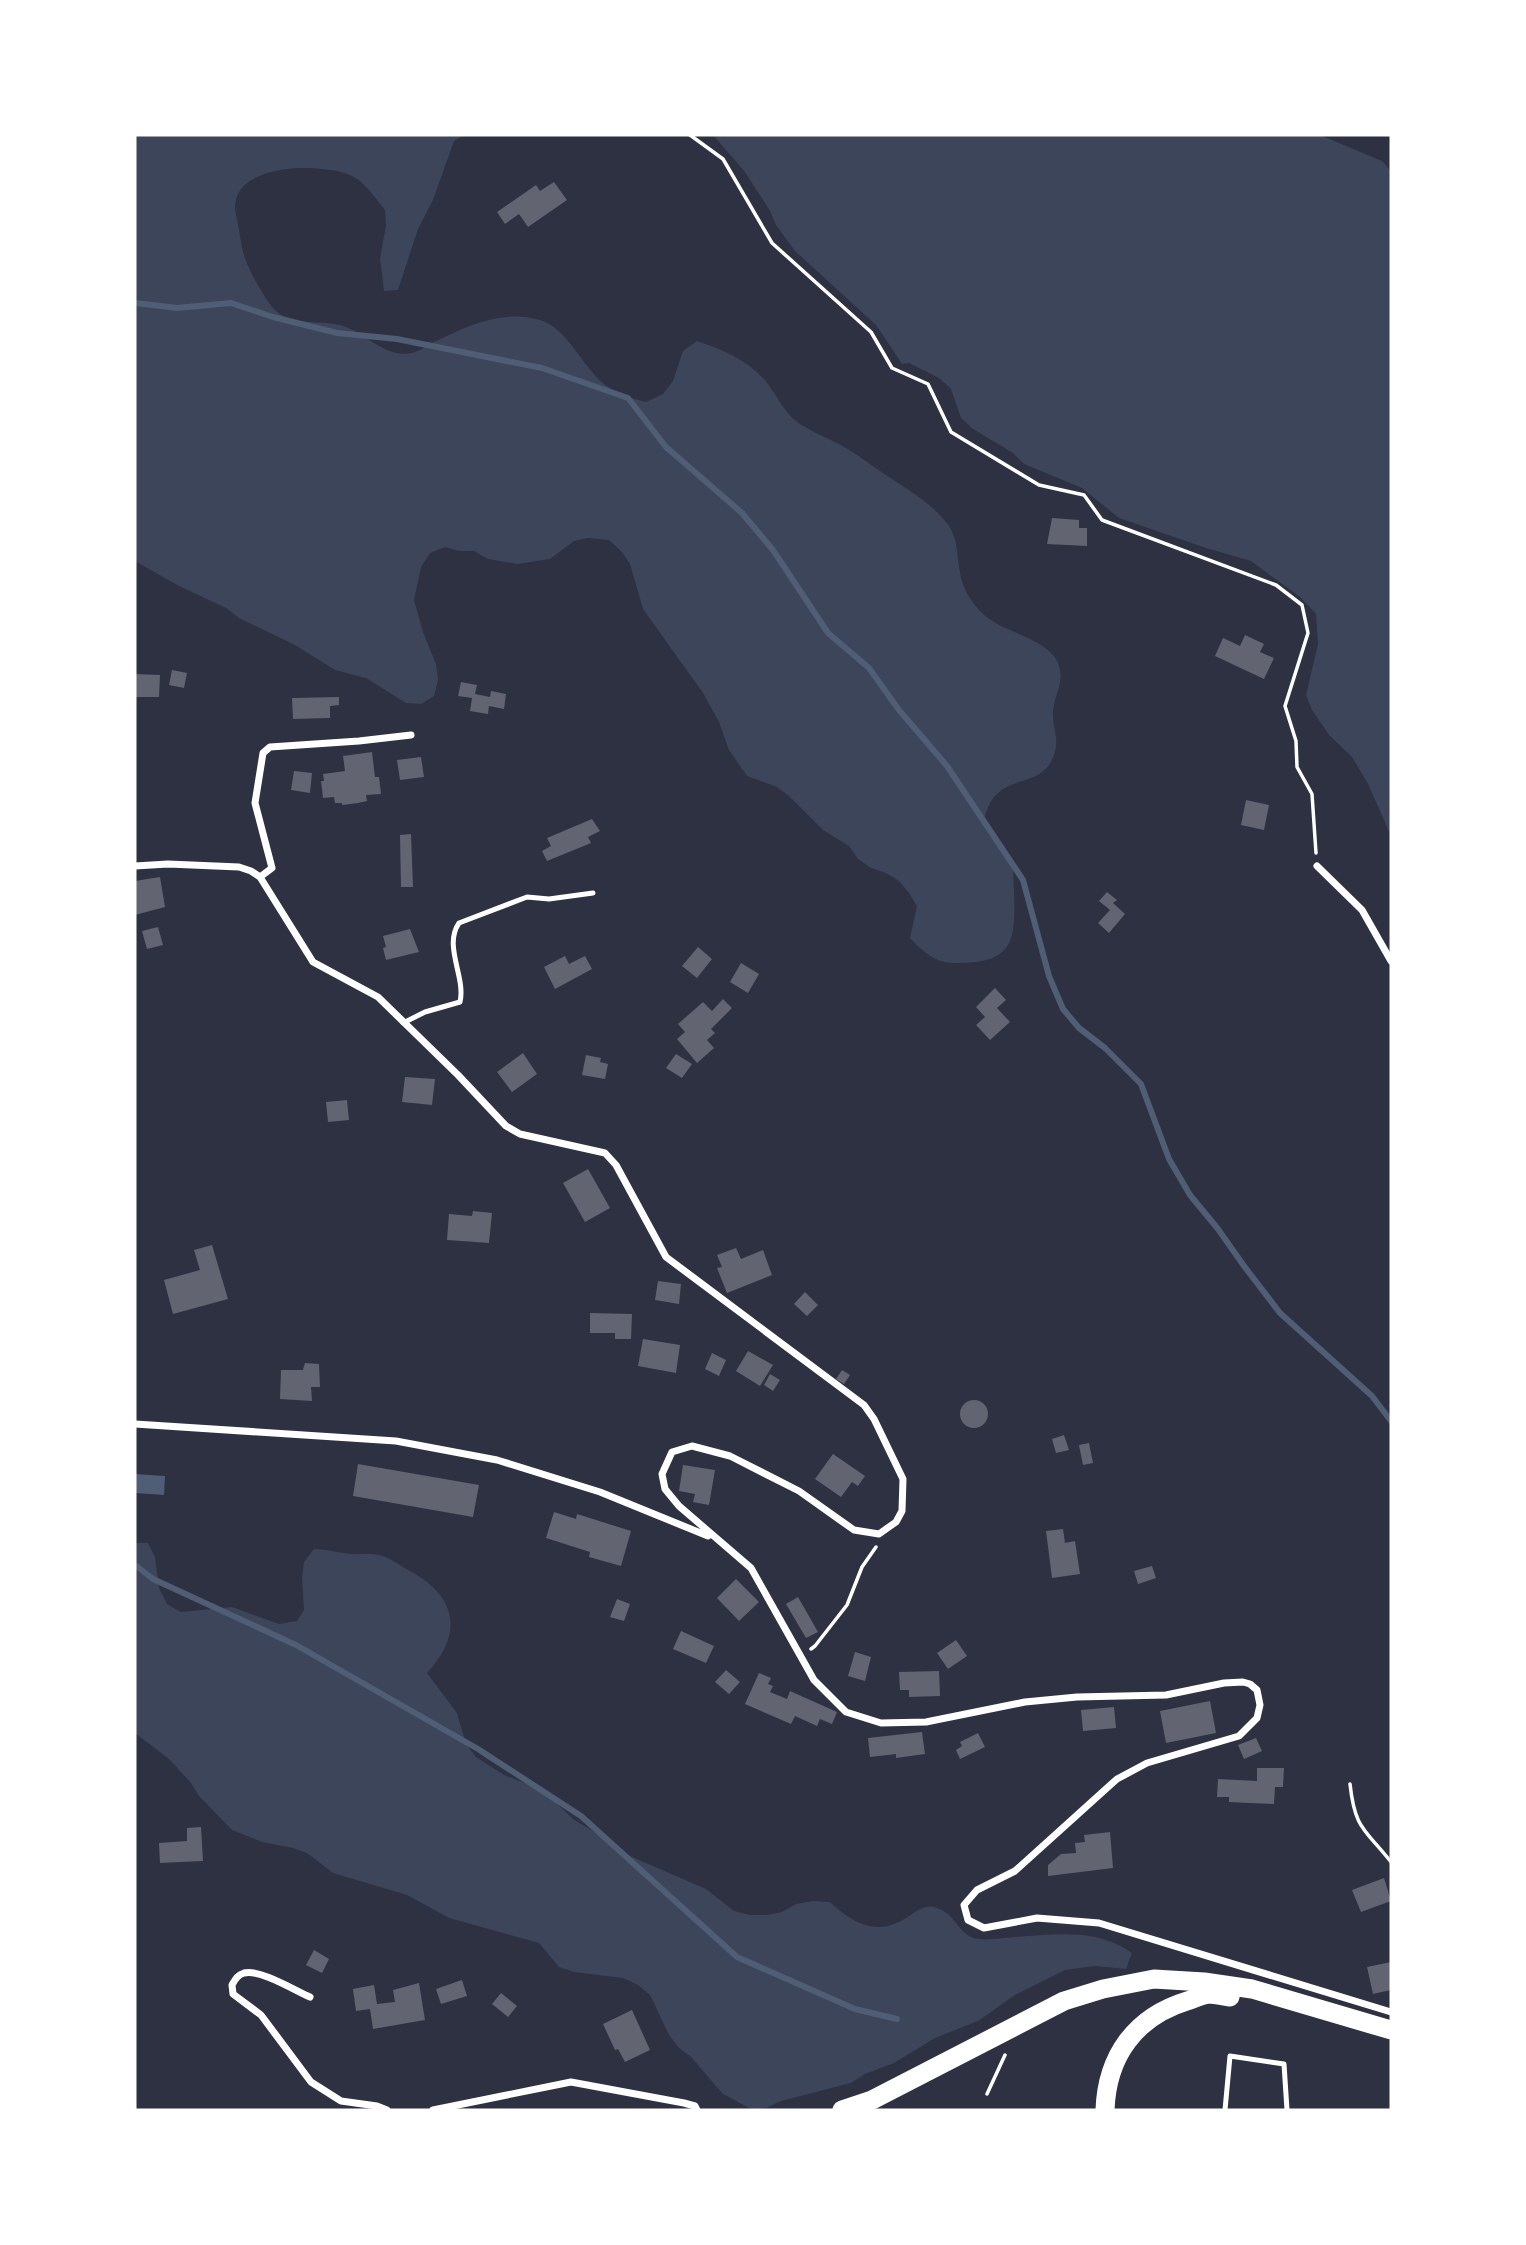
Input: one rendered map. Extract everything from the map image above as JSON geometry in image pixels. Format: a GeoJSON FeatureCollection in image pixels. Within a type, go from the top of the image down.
{"type":"FeatureCollection","features":[{"type":"Feature","properties":{"kind":"highway"},"geometry":{"type":"LineString","coordinates":[[842,2110],[872,2100],[1064,2001],[1103,1989],[1154,1979],[1252,1989],[1391,2030]]}},
{"type":"Feature","properties":{"kind":"highway"},"geometry":{"type":"LineString","coordinates":[[1105,2110],[1110,2073],[1126,2042],[1143,2023],[1170,2006],[1208,1994],[1238,1998],[1391,2043]]}},
{"type":"Feature","properties":{"kind":"street"},"geometry":{"type":"LineString","coordinates":[[260,877],[272,868],[255,803],[263,753],[270,747],[411,735]]}},
{"type":"Feature","properties":{"kind":"street"},"geometry":{"type":"LineString","coordinates":[[135,866],[168,864],[239,867],[260,877],[313,962],[378,998],[458,1075],[506,1126],[520,1134],[605,1153],[616,1165],[666,1257],[864,1405],[874,1419],[904,1479],[902,1511],[896,1522],[879,1534],[854,1531],[799,1491],[730,1457],[692,1446],[672,1452],[662,1474],[665,1489],[679,1506],[751,1568],[814,1680],[846,1712],[881,1723],[926,1722],[1025,1702],[1077,1697],[1166,1695],[1224,1683],[1243,1682],[1257,1690],[1261,1705],[1257,1718],[1239,1736],[1147,1763],[1116,1779],[1015,1871],[977,1890],[964,1905],[968,1920],[984,1928],[1037,1918],[1099,1923],[1391,2012]]}},
{"type":"Feature","properties":{"kind":"street"},"geometry":{"type":"LineString","coordinates":[[1317,866],[1362,909],[1391,961]]}},
{"type":"Feature","properties":{"kind":"street"},"geometry":{"type":"LineString","coordinates":[[135,1424],[396,1441],[497,1460],[600,1492],[715,1539]]}},
{"type":"Feature","properties":{"kind":"street"},"geometry":{"type":"LineString","coordinates":[[310,1997],[255,1972],[237,1976],[232,1985],[233,1994],[261,2015],[312,2082],[341,2101],[387,2110]]}},
{"type":"Feature","properties":{"kind":"street"},"geometry":{"type":"LineString","coordinates":[[433,2110],[571,2082],[684,2103],[695,2106],[697,2110]]}},
{"type":"Feature","properties":{"kind":"lane"},"geometry":{"type":"LineString","coordinates":[[403,1023],[425,1012],[460,1002],[462,989],[453,941],[454,930],[459,923],[527,897],[549,899],[593,893]]}},
{"type":"Feature","properties":{"kind":"lane"},"geometry":{"type":"LineString","coordinates":[[1224,2110],[1230,2056],[1284,2064],[1289,2110]]}},
{"type":"Feature","properties":{"kind":"path"},"geometry":{"type":"LineString","coordinates":[[690,135],[723,159],[772,243],[871,332],[892,368],[928,384],[951,432],[1039,485],[1084,495],[1102,520],[1276,585],[1302,605],[1308,633],[1284,706],[1296,741],[1297,767],[1312,794],[1317,866]]}},
{"type":"Feature","properties":{"kind":"path"},"geometry":{"type":"LineString","coordinates":[[800,1655],[815,1646],[847,1605],[862,1567],[880,1538],[879,1534]]}},
{"type":"Feature","properties":{"kind":"path"},"geometry":{"type":"LineString","coordinates":[[1350,1784],[1356,1818],[1364,1832],[1391,1862]]}},
{"type":"Feature","properties":{"kind":"shaded area"},"geometry":{"type":"Polygon","coordinates":[[[135,135],[464,135],[454,141],[433,200],[418,229],[398,290],[384,291],[380,258],[386,226],[385,210],[357,179],[334,170],[300,168],[258,176],[241,189],[235,209],[242,246],[251,272],[272,307],[291,319],[335,324],[352,329],[386,350],[405,354],[418,351],[459,330],[485,321],[512,317],[540,320],[558,331],[608,387],[646,402],[663,394],[673,381],[683,351],[697,341],[727,352],[745,363],[761,376],[797,422],[854,453],[935,510],[952,531],[963,584],[974,604],[991,620],[1049,651],[1060,670],[1053,711],[1056,747],[1050,764],[1033,777],[1002,790],[994,798],[985,819],[987,831],[1008,854],[1013,867],[1014,924],[1007,947],[989,959],[974,962],[947,962],[929,955],[910,938],[917,906],[899,881],[858,859],[849,846],[823,830],[777,787],[747,776],[729,750],[719,722],[703,693],[643,609],[630,564],[609,540],[588,538],[574,541],[550,559],[518,564],[488,559],[474,551],[445,547],[430,553],[421,567],[414,600],[436,664],[438,680],[434,696],[421,704],[406,703],[366,678],[335,670],[295,645],[239,618],[226,608],[135,561],[135,135]]]}},
{"type":"Feature","properties":{"kind":"shaded area"},"geometry":{"type":"Polygon","coordinates":[[[713,135],[1320,135],[1382,161],[1391,171],[1391,836],[1368,784],[1352,757],[1329,735],[1312,710],[1306,695],[1318,644],[1316,614],[1300,597],[1251,561],[1119,518],[1082,488],[1024,464],[1013,453],[973,429],[961,418],[951,389],[939,378],[909,363],[902,364],[876,325],[795,251],[776,225],[745,172],[713,135]]]}},
{"type":"Feature","properties":{"kind":"shaded area"},"geometry":{"type":"Polygon","coordinates":[[[135,1474],[165,1476],[164,1495],[135,1493],[135,1474]]]}},
{"type":"Feature","properties":{"kind":"shaded area"},"geometry":{"type":"Polygon","coordinates":[[[135,1543],[148,1543],[155,1557],[159,1588],[167,1604],[181,1612],[232,1607],[279,1624],[297,1621],[304,1610],[304,1562],[314,1549],[372,1554],[394,1561],[424,1580],[437,1591],[445,1603],[450,1616],[447,1643],[427,1673],[457,1713],[466,1744],[476,1757],[504,1775],[535,1787],[549,1796],[573,1819],[604,1838],[616,1850],[706,1889],[734,1911],[767,1915],[782,1912],[796,1904],[830,1902],[856,1921],[875,1927],[895,1924],[930,1906],[946,1912],[966,1934],[979,1939],[1070,1934],[1118,1944],[1132,1953],[1126,1969],[1095,1966],[1065,1970],[1015,1995],[978,2021],[935,2038],[894,2063],[865,2074],[851,2083],[781,2101],[766,2108],[751,2109],[723,2094],[691,2057],[679,2048],[669,2035],[650,1995],[638,1985],[623,1978],[574,1972],[559,1967],[539,1943],[449,1918],[407,1895],[333,1873],[307,1853],[262,1842],[232,1830],[199,1796],[169,1759],[135,1733],[135,1543]]]}},
{"type":"Feature","properties":{"kind":"building"},"geometry":{"type":"Polygon","coordinates":[[[554,182],[567,200],[528,227],[519,214],[505,224],[497,212],[536,185],[540,191],[554,182]]]}},
{"type":"Feature","properties":{"kind":"building"},"geometry":{"type":"Polygon","coordinates":[[[1052,518],[1079,520],[1079,528],[1087,528],[1087,546],[1047,544],[1052,518]]]}},
{"type":"Feature","properties":{"kind":"building"},"geometry":{"type":"Polygon","coordinates":[[[1245,635],[1264,644],[1260,652],[1274,658],[1264,679],[1215,656],[1223,638],[1240,646],[1245,635]]]}},
{"type":"Feature","properties":{"kind":"building"},"geometry":{"type":"Polygon","coordinates":[[[172,670],[187,673],[184,688],[169,685],[172,670]]]}},
{"type":"Feature","properties":{"kind":"building"},"geometry":{"type":"Polygon","coordinates":[[[135,674],[160,675],[159,697],[135,697],[135,674]]]}},
{"type":"Feature","properties":{"kind":"building"},"geometry":{"type":"Polygon","coordinates":[[[461,682],[477,685],[475,694],[490,697],[491,691],[506,694],[504,709],[489,706],[488,714],[470,711],[472,698],[458,696],[461,682]]]}},
{"type":"Feature","properties":{"kind":"building"},"geometry":{"type":"Polygon","coordinates":[[[339,697],[339,705],[330,706],[330,718],[293,719],[292,698],[339,697]]]}},
{"type":"Feature","properties":{"kind":"building"},"geometry":{"type":"Polygon","coordinates":[[[372,752],[375,777],[379,777],[381,794],[366,795],[367,801],[342,805],[335,803],[334,797],[323,798],[323,774],[345,771],[343,756],[372,752]]]}},
{"type":"Feature","properties":{"kind":"building"},"geometry":{"type":"Polygon","coordinates":[[[421,757],[424,777],[400,780],[397,760],[421,757]]]}},
{"type":"Feature","properties":{"kind":"building"},"geometry":{"type":"Polygon","coordinates":[[[294,771],[312,773],[310,793],[291,790],[294,771]]]}},
{"type":"Feature","properties":{"kind":"building"},"geometry":{"type":"Polygon","coordinates":[[[1246,800],[1269,805],[1264,830],[1241,825],[1246,800]]]}},
{"type":"Feature","properties":{"kind":"building"},"geometry":{"type":"Polygon","coordinates":[[[592,819],[600,831],[588,837],[591,843],[547,861],[542,851],[551,846],[547,838],[592,819]]]}},
{"type":"Feature","properties":{"kind":"building"},"geometry":{"type":"Polygon","coordinates":[[[411,834],[413,887],[401,887],[400,835],[411,834]]]}},
{"type":"Feature","properties":{"kind":"building"},"geometry":{"type":"Polygon","coordinates":[[[160,877],[165,907],[135,915],[135,881],[160,877]]]}},
{"type":"Feature","properties":{"kind":"building"},"geometry":{"type":"Polygon","coordinates":[[[1107,892],[1117,900],[1113,903],[1125,914],[1109,933],[1098,923],[1110,910],[1099,901],[1107,892]]]}},
{"type":"Feature","properties":{"kind":"building"},"geometry":{"type":"Polygon","coordinates":[[[158,927],[163,945],[147,949],[142,931],[158,927]]]}},
{"type":"Feature","properties":{"kind":"building"},"geometry":{"type":"Polygon","coordinates":[[[410,929],[419,952],[386,960],[383,936],[410,929]]]}},
{"type":"Feature","properties":{"kind":"building"},"geometry":{"type":"Polygon","coordinates":[[[698,947],[712,959],[697,978],[682,966],[698,947]]]}},
{"type":"Feature","properties":{"kind":"building"},"geometry":{"type":"Polygon","coordinates":[[[565,956],[569,964],[585,956],[592,969],[555,989],[544,967],[565,956]]]}},
{"type":"Feature","properties":{"kind":"building"},"geometry":{"type":"Polygon","coordinates":[[[741,963],[759,974],[748,993],[730,982],[741,963]]]}},
{"type":"Feature","properties":{"kind":"building"},"geometry":{"type":"Polygon","coordinates":[[[995,988],[1006,1000],[997,1008],[1010,1022],[990,1040],[976,1025],[985,1017],[976,1007],[995,988]]]}},
{"type":"Feature","properties":{"kind":"building"},"geometry":{"type":"Polygon","coordinates":[[[723,999],[732,1008],[711,1029],[715,1033],[707,1040],[714,1048],[697,1063],[677,1039],[685,1032],[678,1024],[703,1002],[712,1011],[723,999]]]}},
{"type":"Feature","properties":{"kind":"building"},"geometry":{"type":"Polygon","coordinates":[[[523,1053],[537,1074],[512,1092],[497,1072],[523,1053]]]}},
{"type":"Feature","properties":{"kind":"building"},"geometry":{"type":"Polygon","coordinates":[[[676,1054],[692,1064],[682,1078],[666,1068],[676,1054]]]}},
{"type":"Feature","properties":{"kind":"building"},"geometry":{"type":"Polygon","coordinates":[[[586,1055],[601,1058],[600,1062],[608,1064],[605,1079],[582,1075],[586,1055]]]}},
{"type":"Feature","properties":{"kind":"building"},"geometry":{"type":"Polygon","coordinates":[[[405,1077],[435,1079],[432,1105],[402,1102],[405,1077]]]}},
{"type":"Feature","properties":{"kind":"building"},"geometry":{"type":"Polygon","coordinates":[[[347,1100],[349,1120],[328,1122],[326,1102],[347,1100]]]}},
{"type":"Feature","properties":{"kind":"building"},"geometry":{"type":"Polygon","coordinates":[[[588,1169],[610,1208],[585,1222],[563,1183],[588,1169]]]}},
{"type":"Feature","properties":{"kind":"building"},"geometry":{"type":"Polygon","coordinates":[[[473,1211],[492,1213],[489,1243],[447,1240],[449,1214],[472,1216],[473,1211]]]}},
{"type":"Feature","properties":{"kind":"building"},"geometry":{"type":"Polygon","coordinates":[[[212,1245],[228,1299],[173,1314],[164,1280],[200,1270],[194,1250],[212,1245]]]}},
{"type":"Feature","properties":{"kind":"building"},"geometry":{"type":"Polygon","coordinates":[[[736,1248],[741,1259],[763,1250],[772,1275],[727,1293],[717,1268],[722,1267],[717,1255],[736,1248]]]}},
{"type":"Feature","properties":{"kind":"building"},"geometry":{"type":"Polygon","coordinates":[[[658,1281],[681,1284],[679,1304],[655,1300],[658,1281]]]}},
{"type":"Feature","properties":{"kind":"building"},"geometry":{"type":"Polygon","coordinates":[[[805,1292],[818,1305],[807,1316],[794,1304],[805,1292]]]}},
{"type":"Feature","properties":{"kind":"building"},"geometry":{"type":"Polygon","coordinates":[[[590,1313],[632,1314],[631,1339],[615,1339],[615,1333],[590,1333],[590,1313]]]}},
{"type":"Feature","properties":{"kind":"building"},"geometry":{"type":"Polygon","coordinates":[[[643,1339],[680,1345],[676,1373],[638,1366],[643,1339]]]}},
{"type":"Feature","properties":{"kind":"building"},"geometry":{"type":"Polygon","coordinates":[[[748,1351],[773,1365],[760,1386],[736,1371],[748,1351]]]}},
{"type":"Feature","properties":{"kind":"building"},"geometry":{"type":"Polygon","coordinates":[[[712,1353],[726,1360],[719,1376],[705,1369],[712,1353]]]}},
{"type":"Feature","properties":{"kind":"building"},"geometry":{"type":"Polygon","coordinates":[[[305,1363],[319,1364],[320,1387],[311,1387],[312,1401],[280,1399],[281,1370],[303,1370],[305,1363]]]}},
{"type":"Feature","properties":{"kind":"building"},"geometry":{"type":"Polygon","coordinates":[[[842,1370],[850,1375],[844,1384],[836,1379],[842,1370]]]}},
{"type":"Feature","properties":{"kind":"building"},"geometry":{"type":"Polygon","coordinates":[[[770,1374],[780,1380],[773,1391],[764,1385],[770,1374]]]}},
{"type":"Feature","properties":{"kind":"building"},"geometry":{"type":"Polygon","coordinates":[[[974,1400],[984,1404],[988,1414],[984,1424],[974,1428],[964,1424],[960,1414],[964,1404],[974,1400]]]}},
{"type":"Feature","properties":{"kind":"building"},"geometry":{"type":"Polygon","coordinates":[[[1064,1435],[1069,1450],[1056,1453],[1052,1439],[1064,1435]]]}},
{"type":"Feature","properties":{"kind":"building"},"geometry":{"type":"Polygon","coordinates":[[[1089,1443],[1093,1463],[1083,1465],[1079,1445],[1089,1443]]]}},
{"type":"Feature","properties":{"kind":"building"},"geometry":{"type":"Polygon","coordinates":[[[833,1454],[865,1476],[858,1486],[852,1482],[841,1497],[815,1479],[833,1454]]]}},
{"type":"Feature","properties":{"kind":"building"},"geometry":{"type":"Polygon","coordinates":[[[358,1464],[479,1485],[473,1517],[353,1496],[358,1464]]]}},
{"type":"Feature","properties":{"kind":"building"},"geometry":{"type":"Polygon","coordinates":[[[683,1465],[715,1470],[709,1505],[693,1502],[695,1494],[679,1491],[683,1465]]]}},
{"type":"Feature","properties":{"kind":"building"},"geometry":{"type":"Polygon","coordinates":[[[554,1512],[576,1519],[577,1514],[631,1531],[621,1566],[589,1557],[590,1552],[546,1538],[554,1512]]]}},
{"type":"Feature","properties":{"kind":"building"},"geometry":{"type":"Polygon","coordinates":[[[1063,1529],[1065,1543],[1075,1541],[1080,1574],[1052,1578],[1046,1531],[1063,1529]]]}},
{"type":"Feature","properties":{"kind":"building"},"geometry":{"type":"Polygon","coordinates":[[[1152,1566],[1156,1578],[1138,1584],[1134,1571],[1152,1566]]]}},
{"type":"Feature","properties":{"kind":"building"},"geometry":{"type":"Polygon","coordinates":[[[736,1579],[759,1602],[739,1621],[717,1598],[736,1579]]]}},
{"type":"Feature","properties":{"kind":"building"},"geometry":{"type":"Polygon","coordinates":[[[798,1597],[818,1632],[806,1638],[786,1604],[798,1597]]]}},
{"type":"Feature","properties":{"kind":"building"},"geometry":{"type":"Polygon","coordinates":[[[617,1599],[630,1604],[624,1621],[610,1617],[617,1599]]]}},
{"type":"Feature","properties":{"kind":"building"},"geometry":{"type":"Polygon","coordinates":[[[681,1631],[714,1646],[706,1663],[673,1649],[681,1631]]]}},
{"type":"Feature","properties":{"kind":"building"},"geometry":{"type":"Polygon","coordinates":[[[956,1640],[967,1656],[948,1669],[937,1653],[956,1640]]]}},
{"type":"Feature","properties":{"kind":"building"},"geometry":{"type":"Polygon","coordinates":[[[855,1652],[871,1657],[865,1681],[848,1676],[855,1652]]]}},
{"type":"Feature","properties":{"kind":"building"},"geometry":{"type":"Polygon","coordinates":[[[726,1670],[740,1682],[729,1694],[715,1682],[726,1670]]]}},
{"type":"Feature","properties":{"kind":"building"},"geometry":{"type":"Polygon","coordinates":[[[939,1671],[940,1696],[909,1697],[909,1690],[900,1690],[899,1672],[939,1671]]]}},
{"type":"Feature","properties":{"kind":"building"},"geometry":{"type":"Polygon","coordinates":[[[759,1673],[771,1678],[768,1684],[773,1686],[770,1692],[787,1699],[790,1691],[837,1712],[832,1724],[820,1719],[817,1726],[795,1716],[791,1724],[745,1704],[759,1673]]]}},
{"type":"Feature","properties":{"kind":"building"},"geometry":{"type":"Polygon","coordinates":[[[1210,1701],[1216,1733],[1166,1743],[1160,1711],[1210,1701]]]}},
{"type":"Feature","properties":{"kind":"building"},"geometry":{"type":"Polygon","coordinates":[[[1114,1707],[1116,1728],[1083,1731],[1081,1710],[1114,1707]]]}},
{"type":"Feature","properties":{"kind":"building"},"geometry":{"type":"Polygon","coordinates":[[[922,1732],[925,1754],[896,1758],[896,1754],[870,1757],[868,1738],[922,1732]]]}},
{"type":"Feature","properties":{"kind":"building"},"geometry":{"type":"Polygon","coordinates":[[[978,1733],[985,1747],[960,1759],[956,1750],[962,1746],[960,1742],[978,1733]]]}},
{"type":"Feature","properties":{"kind":"building"},"geometry":{"type":"Polygon","coordinates":[[[1256,1738],[1262,1751],[1244,1759],[1238,1745],[1256,1738]]]}},
{"type":"Feature","properties":{"kind":"building"},"geometry":{"type":"Polygon","coordinates":[[[1257,1768],[1284,1768],[1283,1787],[1275,1787],[1274,1804],[1229,1802],[1229,1797],[1217,1797],[1218,1779],[1257,1781],[1257,1768]]]}},
{"type":"Feature","properties":{"kind":"building"},"geometry":{"type":"Polygon","coordinates":[[[201,1827],[203,1861],[160,1863],[159,1843],[187,1841],[187,1828],[201,1827]]]}},
{"type":"Feature","properties":{"kind":"building"},"geometry":{"type":"Polygon","coordinates":[[[1110,1832],[1113,1868],[1048,1876],[1048,1865],[1061,1854],[1076,1853],[1075,1843],[1085,1842],[1084,1835],[1110,1832]]]}},
{"type":"Feature","properties":{"kind":"building"},"geometry":{"type":"Polygon","coordinates":[[[1384,1878],[1391,1901],[1361,1912],[1352,1890],[1384,1878]]]}},
{"type":"Feature","properties":{"kind":"building"},"geometry":{"type":"Polygon","coordinates":[[[314,1950],[329,1959],[322,1973],[306,1965],[314,1950]]]}},
{"type":"Feature","properties":{"kind":"building"},"geometry":{"type":"Polygon","coordinates":[[[1391,1962],[1391,1990],[1373,1994],[1367,1967],[1391,1962]]]}},
{"type":"Feature","properties":{"kind":"building"},"geometry":{"type":"Polygon","coordinates":[[[462,1980],[467,1996],[441,2004],[436,1989],[462,1980]]]}},
{"type":"Feature","properties":{"kind":"building"},"geometry":{"type":"Polygon","coordinates":[[[419,1983],[425,2020],[373,2029],[370,2009],[356,2011],[353,1989],[374,1985],[377,2004],[395,2002],[393,1990],[419,1983]]]}},
{"type":"Feature","properties":{"kind":"building"},"geometry":{"type":"Polygon","coordinates":[[[501,1993],[517,2006],[508,2017],[492,2004],[501,1993]]]}},
{"type":"Feature","properties":{"kind":"building"},"geometry":{"type":"Polygon","coordinates":[[[632,2010],[650,2050],[625,2062],[618,2049],[615,2050],[603,2024],[632,2010]]]}},
{"type":"Feature","properties":{"kind":"waterway"},"geometry":{"type":"LineString","coordinates":[[135,303],[177,308],[231,303],[337,333],[397,339],[542,368],[628,398],[666,447],[742,513],[773,550],[828,633],[869,668],[899,710],[947,766],[1023,880],[1049,976],[1063,1009],[1079,1028],[1105,1048],[1141,1084],[1169,1159],[1190,1195],[1280,1313],[1372,1396],[1391,1421]]}},
{"type":"Feature","properties":{"kind":"waterway"},"geometry":{"type":"LineString","coordinates":[[135,1565],[153,1579],[296,1645],[478,1749],[581,1816],[737,1957],[855,2009],[897,2019]]}}]}
